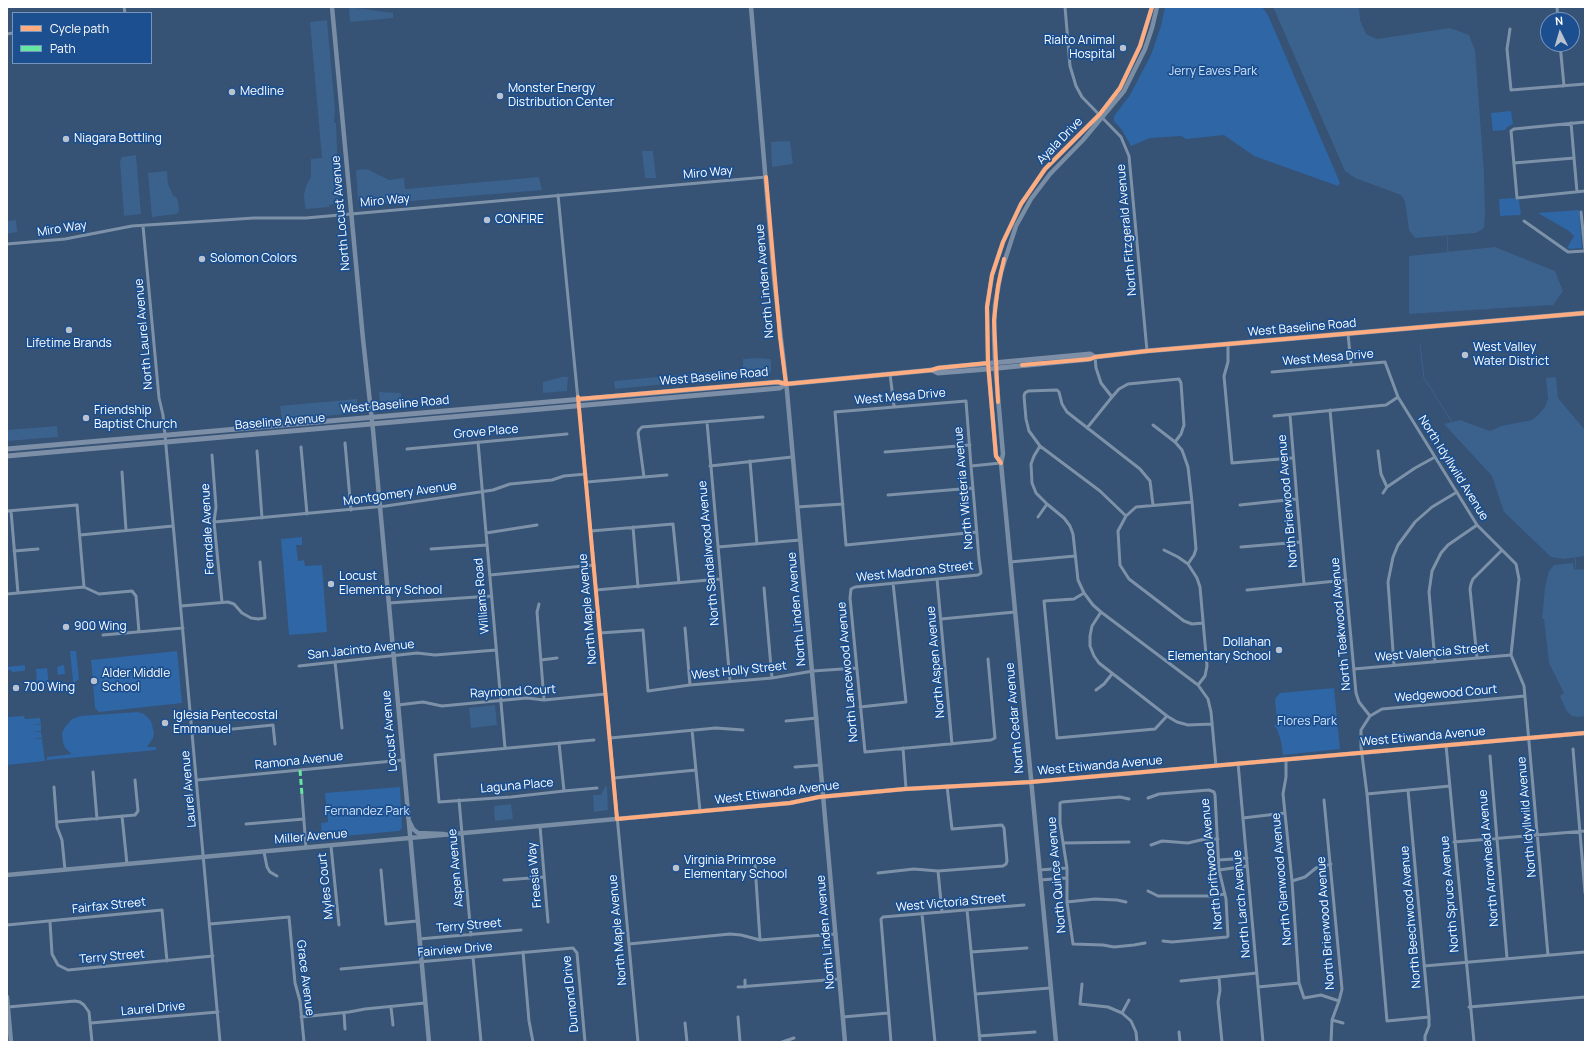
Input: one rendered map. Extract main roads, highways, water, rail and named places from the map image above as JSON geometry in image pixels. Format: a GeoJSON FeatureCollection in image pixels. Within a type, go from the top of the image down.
{"type":"FeatureCollection","features":[{"type":"Feature","properties":{"kind":"main road","name":"West Baseline Road"},"geometry":{"type":"LineString","coordinates":[[7,449],[165,439],[372,417],[778,382],[786,384],[932,370],[938,368],[988,366],[1090,354],[1095,357],[1147,351],[1585,313]]}},
{"type":"Feature","properties":{"kind":"main road","name":"West Baseline Road"},"geometry":{"type":"LineString","coordinates":[[579,406],[780,388],[786,384]]}},
{"type":"Feature","properties":{"kind":"main road","name":"Baseline Avenue"},"geometry":{"type":"LineString","coordinates":[[7,456],[165,439],[372,425],[579,406]]}},
{"type":"Feature","properties":{"kind":"waterway"},"geometry":{"type":"LineString","coordinates":[[1447,236],[1448,252]]}},
{"type":"Feature","properties":{"kind":"waterway"},"geometry":{"type":"LineString","coordinates":[[1420,345],[1424,378],[1452,422]]}},
{"type":"Feature","properties":{"kind":"waterway"},"geometry":{"type":"LineString","coordinates":[[1575,557],[1576,570]]}},
{"type":"Feature","properties":{"kind":"place","name":"Rialto Animal Hospital"},"geometry":{"type":"Point","coordinates":[1123,48]}},
{"type":"Feature","properties":{"kind":"place","name":"Medline"},"geometry":{"type":"Point","coordinates":[232,92]}},
{"type":"Feature","properties":{"kind":"place","name":"Monster Energy Distribution Center"},"geometry":{"type":"Point","coordinates":[500,96]}},
{"type":"Feature","properties":{"kind":"place","name":"Niagara Bottling"},"geometry":{"type":"Point","coordinates":[66,139]}},
{"type":"Feature","properties":{"kind":"place","name":"CONFIRE"},"geometry":{"type":"Point","coordinates":[487,220]}},
{"type":"Feature","properties":{"kind":"place","name":"Solomon Colors"},"geometry":{"type":"Point","coordinates":[202,259]}},
{"type":"Feature","properties":{"kind":"place","name":"Lifetime Brands"},"geometry":{"type":"Point","coordinates":[69,330]}},
{"type":"Feature","properties":{"kind":"place","name":"West Valley Water District"},"geometry":{"type":"Point","coordinates":[1465,355]}},
{"type":"Feature","properties":{"kind":"place","name":"Friendship Baptist Church"},"geometry":{"type":"Point","coordinates":[86,418]}},
{"type":"Feature","properties":{"kind":"place","name":"Locust Elementary School"},"geometry":{"type":"Point","coordinates":[331,584]}},
{"type":"Feature","properties":{"kind":"place","name":"900 Wing"},"geometry":{"type":"Point","coordinates":[66,627]}},
{"type":"Feature","properties":{"kind":"place","name":"Dollahan Elementary School"},"geometry":{"type":"Point","coordinates":[1279,650]}},
{"type":"Feature","properties":{"kind":"place","name":"Alder Middle School"},"geometry":{"type":"Point","coordinates":[94,681]}},
{"type":"Feature","properties":{"kind":"place","name":"700 Wing"},"geometry":{"type":"Point","coordinates":[16,688]}},
{"type":"Feature","properties":{"kind":"place","name":"Iglesia Pentecostal Emmanuel"},"geometry":{"type":"Point","coordinates":[165,723]}},
{"type":"Feature","properties":{"kind":"place","name":"Virginia Primrose Elementary School"},"geometry":{"type":"Point","coordinates":[676,868]}},
{"type":"Feature","properties":{"kind":"park label","name":"Jerry Eaves Park"},"geometry":{"type":"Point","coordinates":[1213,72]}},
{"type":"Feature","properties":{"kind":"park label","name":"Flores Park"},"geometry":{"type":"Point","coordinates":[1307,722]}},
{"type":"Feature","properties":{"kind":"park label","name":"Fernandez Park"},"geometry":{"type":"Point","coordinates":[367,812]}}]}
